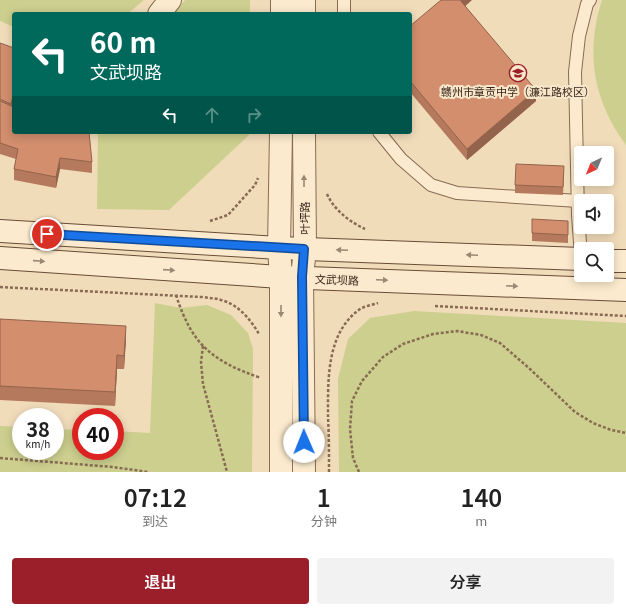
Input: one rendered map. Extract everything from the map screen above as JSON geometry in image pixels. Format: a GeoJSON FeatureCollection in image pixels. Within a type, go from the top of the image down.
{"type":"FeatureCollection","features":[{"type":"Feature","properties":{"kind":"main road"},"geometry":{"type":"LineString","coordinates":[[161,12],[170,0]]}},
{"type":"Feature","properties":{"kind":"main road"},"geometry":{"type":"LineString","coordinates":[[282,0],[282,12]]}},
{"type":"Feature","properties":{"kind":"main road"},"geometry":{"type":"LineString","coordinates":[[304,0],[304,12]]}},
{"type":"Feature","properties":{"kind":"main road"},"geometry":{"type":"LineString","coordinates":[[281,134],[279,248],[281,472]]}},
{"type":"Feature","properties":{"kind":"main road","name":"叶坪路"},"geometry":{"type":"LineString","coordinates":[[304,134],[304,249],[302,277],[304,472]]}},
{"type":"Feature","properties":{"kind":"main road"},"geometry":{"type":"LineString","coordinates":[[0,231],[279,248],[574,259]]}},
{"type":"Feature","properties":{"kind":"main road","name":"文武坝路"},"geometry":{"type":"LineString","coordinates":[[0,258],[280,277],[626,290]]}},
{"type":"Feature","properties":{"kind":"main road"},"geometry":{"type":"LineString","coordinates":[[614,260],[626,261]]}},
{"type":"Feature","properties":{"kind":"lane"},"geometry":{"type":"LineString","coordinates":[[344,0],[344,12]]}},
{"type":"Feature","properties":{"kind":"lane"},"geometry":{"type":"LineString","coordinates":[[578,194],[575,72],[578,36],[587,4],[590,0]]}},
{"type":"Feature","properties":{"kind":"lane"},"geometry":{"type":"LineString","coordinates":[[381,134],[400,159],[431,185],[457,193],[574,201]]}},
{"type":"Feature","properties":{"kind":"path"},"geometry":{"type":"LineString","coordinates":[[209,222],[228,215],[254,185],[261,171]]}},
{"type":"Feature","properties":{"kind":"path"},"geometry":{"type":"LineString","coordinates":[[326,192],[342,214],[356,225],[368,230]]}},
{"type":"Feature","properties":{"kind":"path"},"geometry":{"type":"LineString","coordinates":[[0,287],[202,296],[223,300],[238,309],[252,322],[260,335],[261,340]]}},
{"type":"Feature","properties":{"kind":"path"},"geometry":{"type":"LineString","coordinates":[[176,295],[182,314],[190,329],[203,346],[219,360],[236,369],[263,379],[263,372]]}},
{"type":"Feature","properties":{"kind":"path"},"geometry":{"type":"LineString","coordinates":[[329,472],[328,388],[333,349],[340,331],[352,316],[362,308],[378,303],[386,304]]}},
{"type":"Feature","properties":{"kind":"path"},"geometry":{"type":"LineString","coordinates":[[432,306],[626,316]]}},
{"type":"Feature","properties":{"kind":"path"},"geometry":{"type":"LineString","coordinates":[[359,472],[353,458],[350,429],[352,401],[362,381],[383,357],[403,344],[433,334],[457,331],[481,334],[500,343],[575,412],[593,423],[611,430],[626,432]]}},
{"type":"Feature","properties":{"kind":"path"},"geometry":{"type":"LineString","coordinates":[[203,346],[201,362],[202,384],[227,472]]}},
{"type":"Feature","properties":{"kind":"path"},"geometry":{"type":"LineString","coordinates":[[0,458],[148,472]]}},
{"type":"Feature","properties":{"kind":"green space"},"geometry":{"type":"Polygon","coordinates":[[[0,0],[144,0],[129,12],[12,12],[12,26],[0,21],[0,0]]]}},
{"type":"Feature","properties":{"kind":"green space"},"geometry":{"type":"Polygon","coordinates":[[[185,0],[250,0],[250,12],[175,12],[185,0]]]}},
{"type":"Feature","properties":{"kind":"green space"},"geometry":{"type":"Polygon","coordinates":[[[602,0],[626,0],[626,145],[606,111],[599,93],[595,76],[593,57],[594,38],[602,0]]]}},
{"type":"Feature","properties":{"kind":"green space"},"geometry":{"type":"Polygon","coordinates":[[[98,134],[249,134],[169,210],[97,209],[98,134]]]}},
{"type":"Feature","properties":{"kind":"green space"},"geometry":{"type":"Polygon","coordinates":[[[155,303],[181,308],[207,305],[231,315],[248,333],[253,349],[252,472],[0,472],[0,426],[12,427],[12,460],[64,460],[64,429],[72,430],[72,460],[124,460],[124,432],[150,433],[155,303]]]}},
{"type":"Feature","properties":{"kind":"green space"},"geometry":{"type":"Polygon","coordinates":[[[414,311],[626,323],[626,472],[339,472],[338,379],[348,339],[370,318],[414,311]]]}},
{"type":"Feature","properties":{"kind":"building"},"geometry":{"type":"Polygon","coordinates":[[[441,0],[460,0],[536,90],[467,149],[412,83],[412,24],[441,0]]]}},
{"type":"Feature","properties":{"kind":"building"},"geometry":{"type":"Polygon","coordinates":[[[0,43],[12,47],[11,104],[0,99],[0,43]]]}},
{"type":"Feature","properties":{"kind":"building"},"geometry":{"type":"Polygon","coordinates":[[[0,101],[12,106],[12,134],[89,134],[92,162],[60,158],[56,177],[14,169],[18,149],[0,143],[0,101]]]}},
{"type":"Feature","properties":{"kind":"building"},"geometry":{"type":"Polygon","coordinates":[[[516,164],[564,166],[563,187],[515,185],[516,164]]]}},
{"type":"Feature","properties":{"kind":"building"},"geometry":{"type":"Polygon","coordinates":[[[532,219],[568,221],[568,235],[532,233],[532,219]]]}},
{"type":"Feature","properties":{"kind":"building"},"geometry":{"type":"Polygon","coordinates":[[[0,319],[126,326],[124,356],[117,355],[115,392],[0,386],[0,319]]]}},
{"type":"Feature","properties":{"kind":"place","name":"赣州市章贡中学（濂江路校区）"},"geometry":{"type":"Point","coordinates":[518,73]}},
{"type":"Feature","properties":{"kind":"route"},"geometry":{"type":"LineString","coordinates":[[47,234],[304,249],[302,277],[304,442]]}}]}
